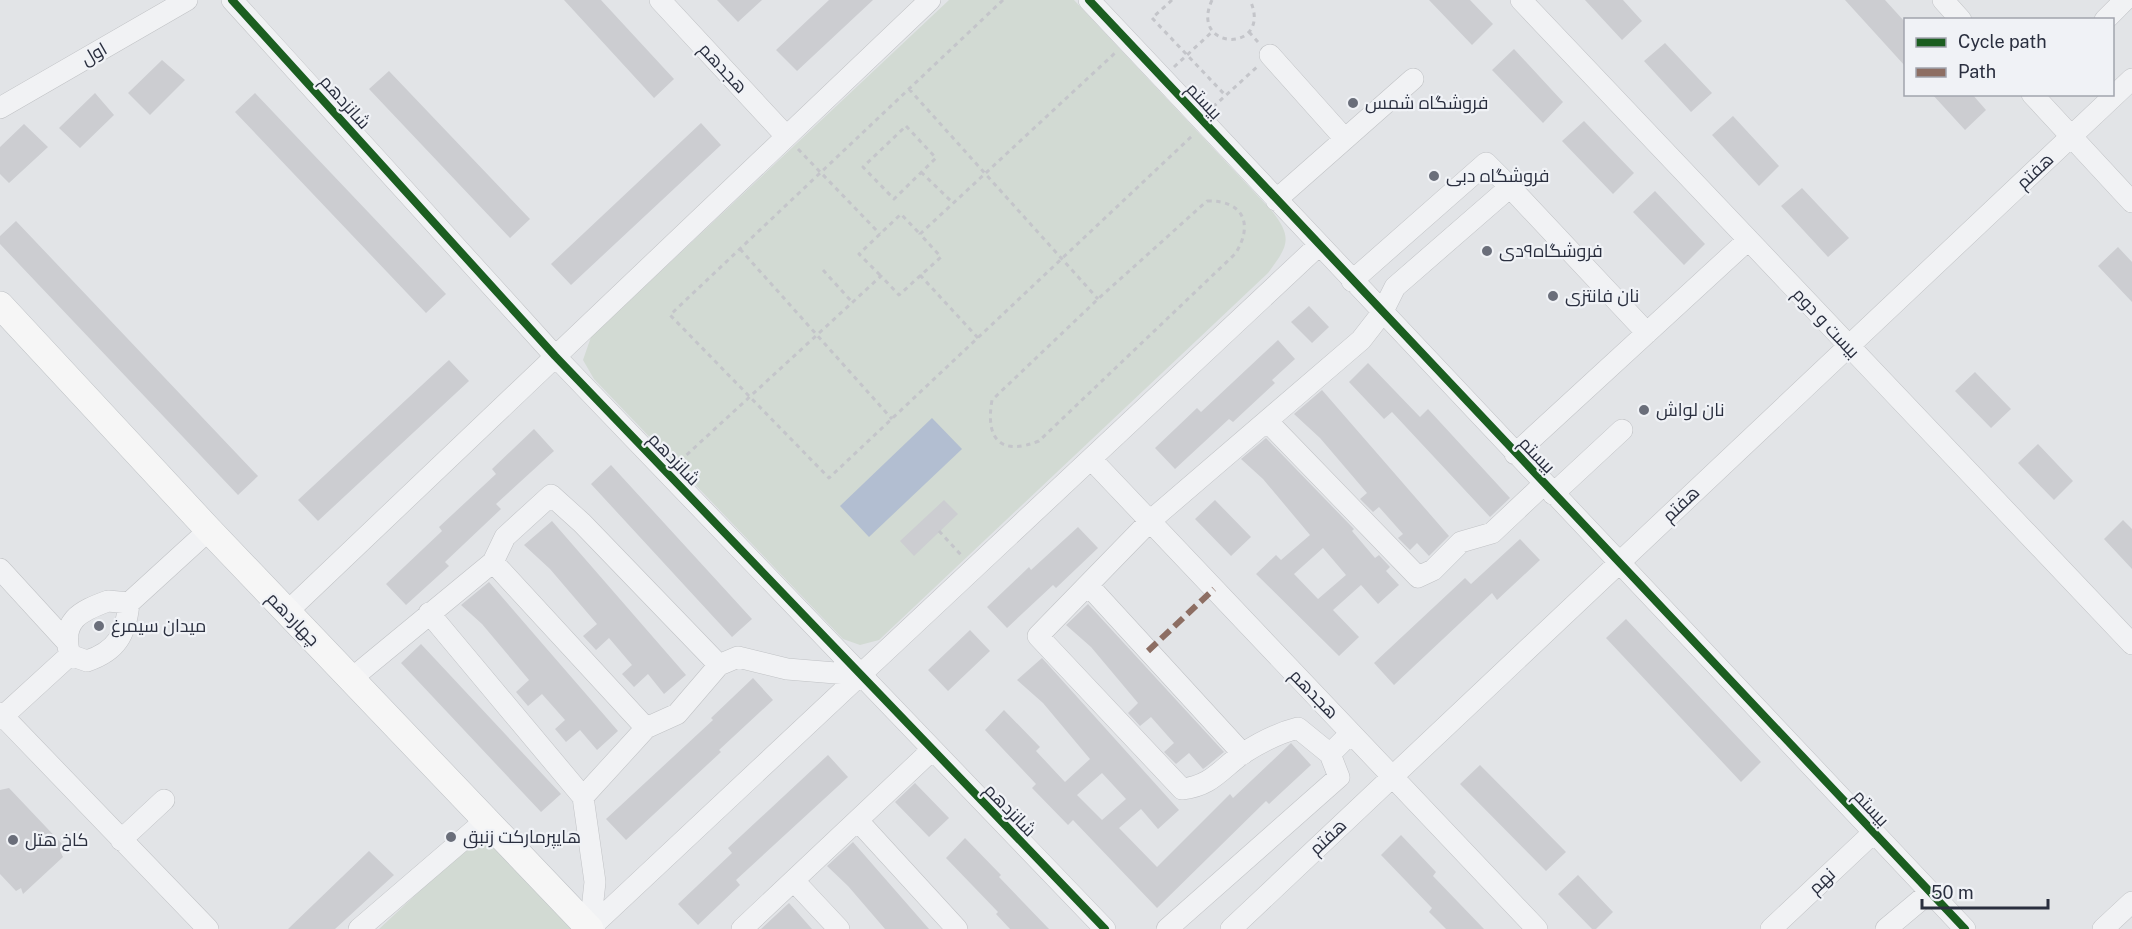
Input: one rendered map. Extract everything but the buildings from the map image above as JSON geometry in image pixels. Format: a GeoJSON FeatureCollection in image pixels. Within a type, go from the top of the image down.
{"type":"FeatureCollection","features":[{"type":"Feature","properties":{"kind":"main road","name":"چهاردهم"},"geometry":{"type":"LineString","coordinates":[[0,305],[209,530],[593,929]]}},
{"type":"Feature","properties":{"kind":"street","name":"اول"},"geometry":{"type":"LineString","coordinates":[[0,108],[187,0]]}},
{"type":"Feature","properties":{"kind":"street","name":"شانزدهم"},"geometry":{"type":"LineString","coordinates":[[232,0],[555,356],[1100,928]]}},
{"type":"Feature","properties":{"kind":"street","name":"هجدهم"},"geometry":{"type":"LineString","coordinates":[[660,0],[786,136]]}},
{"type":"Feature","properties":{"kind":"street"},"geometry":{"type":"LineString","coordinates":[[287,612],[930,0]]}},
{"type":"Feature","properties":{"kind":"street","name":"بیستم"},"geometry":{"type":"LineString","coordinates":[[1089,0],[1965,929]]}},
{"type":"Feature","properties":{"kind":"street","name":"بیست و دوم"},"geometry":{"type":"LineString","coordinates":[[1521,0],[2132,644]]}},
{"type":"Feature","properties":{"kind":"street"},"geometry":{"type":"LineString","coordinates":[[1943,0],[1959,18]]}},
{"type":"Feature","properties":{"kind":"street"},"geometry":{"type":"LineString","coordinates":[[2107,18],[2125,0]]}},
{"type":"Feature","properties":{"kind":"street"},"geometry":{"type":"LineString","coordinates":[[1270,55],[1345,139]]}},
{"type":"Feature","properties":{"kind":"street"},"geometry":{"type":"LineString","coordinates":[[1276,200],[1413,79]]}},
{"type":"Feature","properties":{"kind":"street","name":"هفتم"},"geometry":{"type":"LineString","coordinates":[[1231,929],[2132,79]]}},
{"type":"Feature","properties":{"kind":"street"},"geometry":{"type":"LineString","coordinates":[[2034,96],[2132,202]]}},
{"type":"Feature","properties":{"kind":"street"},"geometry":{"type":"LineString","coordinates":[[1352,281],[1485,163],[1647,333]]}},
{"type":"Feature","properties":{"kind":"street"},"geometry":{"type":"LineString","coordinates":[[1167,929],[1339,777],[1330,754],[1298,728],[1282,732],[1243,754],[1200,788],[1182,789],[1038,636],[1150,521],[1361,340],[1382,313],[1395,287],[1510,187]]}},
{"type":"Feature","properties":{"kind":"street"},"geometry":{"type":"LineString","coordinates":[[1515,454],[1749,240]]}},
{"type":"Feature","properties":{"kind":"street"},"geometry":{"type":"LineString","coordinates":[[593,929],[1319,245]]}},
{"type":"Feature","properties":{"kind":"street"},"geometry":{"type":"LineString","coordinates":[[1267,421],[1418,577],[1433,570],[1461,542],[1492,533],[1622,430]]}},
{"type":"Feature","properties":{"kind":"street","name":"هجدهم"},"geometry":{"type":"LineString","coordinates":[[1091,459],[1537,929]]}},
{"type":"Feature","properties":{"kind":"street"},"geometry":{"type":"LineString","coordinates":[[351,679],[493,562],[505,537],[551,495],[582,523],[719,666]]}},
{"type":"Feature","properties":{"kind":"street"},"geometry":{"type":"LineString","coordinates":[[0,568],[68,647],[87,661],[104,655],[117,642],[127,625],[129,603],[209,530]]}},
{"type":"Feature","properties":{"kind":"street"},"geometry":{"type":"LineString","coordinates":[[493,562],[646,728]]}},
{"type":"Feature","properties":{"kind":"street"},"geometry":{"type":"LineString","coordinates":[[1088,585],[1243,754]]}},
{"type":"Feature","properties":{"kind":"street"},"geometry":{"type":"LineString","coordinates":[[129,603],[108,601],[89,608],[70,623],[68,647],[1,716],[208,929]]}},
{"type":"Feature","properties":{"kind":"street"},"geometry":{"type":"LineString","coordinates":[[429,613],[583,797],[595,882],[593,929]]}},
{"type":"Feature","properties":{"kind":"street"},"geometry":{"type":"LineString","coordinates":[[583,797],[646,728],[677,714],[719,666],[738,657],[787,669],[860,675]]}},
{"type":"Feature","properties":{"kind":"street"},"geometry":{"type":"LineString","coordinates":[[1330,754],[1351,733]]}},
{"type":"Feature","properties":{"kind":"street"},"geometry":{"type":"LineString","coordinates":[[742,929],[859,822],[932,750]]}},
{"type":"Feature","properties":{"kind":"street"},"geometry":{"type":"LineString","coordinates":[[121,840],[164,800]]}},
{"type":"Feature","properties":{"kind":"street"},"geometry":{"type":"LineString","coordinates":[[359,929],[486,820]]}},
{"type":"Feature","properties":{"kind":"street"},"geometry":{"type":"LineString","coordinates":[[859,822],[957,929]]}},
{"type":"Feature","properties":{"kind":"street","name":"نهم"},"geometry":{"type":"LineString","coordinates":[[1772,929],[1874,832]]}},
{"type":"Feature","properties":{"kind":"street"},"geometry":{"type":"LineString","coordinates":[[794,880],[838,929]]}},
{"type":"Feature","properties":{"kind":"street"},"geometry":{"type":"LineString","coordinates":[[1886,929],[1930,892]]}},
{"type":"Feature","properties":{"kind":"street"},"geometry":{"type":"LineString","coordinates":[[2103,929],[2132,903]]}},
{"type":"Feature","properties":{"kind":"path"},"geometry":{"type":"LineString","coordinates":[[1003,0],[670,315],[828,478],[1192,136],[1200,119],[1270,55],[1249,32]]}},
{"type":"Feature","properties":{"kind":"path"},"geometry":{"type":"LineString","coordinates":[[1172,0],[1152,18],[1226,96]]}},
{"type":"Feature","properties":{"kind":"path"},"geometry":{"type":"LineString","coordinates":[[1212,0],[1206,12],[1208,26],[1218,37],[1231,41],[1245,37],[1254,26],[1256,12],[1250,0]]}},
{"type":"Feature","properties":{"kind":"path"},"geometry":{"type":"LineString","coordinates":[[1162,78],[1213,31]]}},
{"type":"Feature","properties":{"kind":"path"},"geometry":{"type":"LineString","coordinates":[[920,234],[1128,42]]}},
{"type":"Feature","properties":{"kind":"path"},"geometry":{"type":"LineString","coordinates":[[909,88],[1098,299]]}},
{"type":"Feature","properties":{"kind":"path"},"geometry":{"type":"LineString","coordinates":[[906,126],[936,158],[921,172],[894,199],[863,167],[906,126]]}},
{"type":"Feature","properties":{"kind":"path"},"geometry":{"type":"LineString","coordinates":[[786,136],[880,234]]}},
{"type":"Feature","properties":{"kind":"path"},"geometry":{"type":"LineString","coordinates":[[921,172],[953,203]]}},
{"type":"Feature","properties":{"kind":"path"},"geometry":{"type":"LineString","coordinates":[[1207,201],[1220,201],[1236,208],[1246,222],[1245,239],[1236,254],[1039,441],[1021,448],[1009,448],[999,441],[988,422],[992,400],[1098,299],[1207,201]]}},
{"type":"Feature","properties":{"kind":"path"},"geometry":{"type":"LineString","coordinates":[[901,214],[920,234],[941,257],[899,295],[859,254],[901,214]]}},
{"type":"Feature","properties":{"kind":"path"},"geometry":{"type":"LineString","coordinates":[[740,249],[892,418]]}},
{"type":"Feature","properties":{"kind":"path"},"geometry":{"type":"LineString","coordinates":[[823,270],[852,302]]}},
{"type":"Feature","properties":{"kind":"path"},"geometry":{"type":"LineString","coordinates":[[920,275],[978,338]]}},
{"type":"Feature","properties":{"kind":"path"},"geometry":{"type":"LineString","coordinates":[[667,472],[880,276]]}},
{"type":"Feature","properties":{"kind":"path"},"geometry":{"type":"LineString","coordinates":[[939,531],[973,569]]}},
{"type":"Feature","properties":{"kind":"shaded area"},"geometry":{"type":"Polygon","coordinates":[[[949,0],[1074,0],[1272,211],[1283,229],[1285,243],[1280,256],[1268,273],[879,640],[860,645],[843,639],[594,379],[583,360],[591,337],[949,0]]]}},
{"type":"Feature","properties":{"kind":"shaded area"},"geometry":{"type":"Polygon","coordinates":[[[482,833],[571,929],[379,929],[482,833]]]}},
{"type":"Feature","properties":{"kind":"water"},"geometry":{"type":"Polygon","coordinates":[[[932,418],[962,449],[869,537],[840,506],[932,418]]]}},
{"type":"Feature","properties":{"kind":"marked path"},"geometry":{"type":"LineString","coordinates":[[1148,651],[1214,589]]}},
{"type":"Feature","properties":{"kind":"cycle path"},"geometry":{"type":"LineString","coordinates":[[232,0],[555,356],[1105,929]]}},
{"type":"Feature","properties":{"kind":"cycle path"},"geometry":{"type":"LineString","coordinates":[[1089,0],[1965,929]]}},
{"type":"Feature","properties":{"kind":"place","name":"فروشگاه شمس"},"geometry":{"type":"Point","coordinates":[1353,103]}},
{"type":"Feature","properties":{"kind":"place","name":"فروشگاه دبی"},"geometry":{"type":"Point","coordinates":[1434,176]}},
{"type":"Feature","properties":{"kind":"place","name":"فروشگاه۹دی"},"geometry":{"type":"Point","coordinates":[1487,251]}},
{"type":"Feature","properties":{"kind":"place","name":"نان فانتزی"},"geometry":{"type":"Point","coordinates":[1553,296]}},
{"type":"Feature","properties":{"kind":"place","name":"نان لواش"},"geometry":{"type":"Point","coordinates":[1644,410]}},
{"type":"Feature","properties":{"kind":"place","name":"میدان سیمرغ"},"geometry":{"type":"Point","coordinates":[99,626]}},
{"type":"Feature","properties":{"kind":"place","name":"هایپرمارکت زنبق"},"geometry":{"type":"Point","coordinates":[451,837]}},
{"type":"Feature","properties":{"kind":"place","name":"کاخ هتل"},"geometry":{"type":"Point","coordinates":[13,840]}}]}
